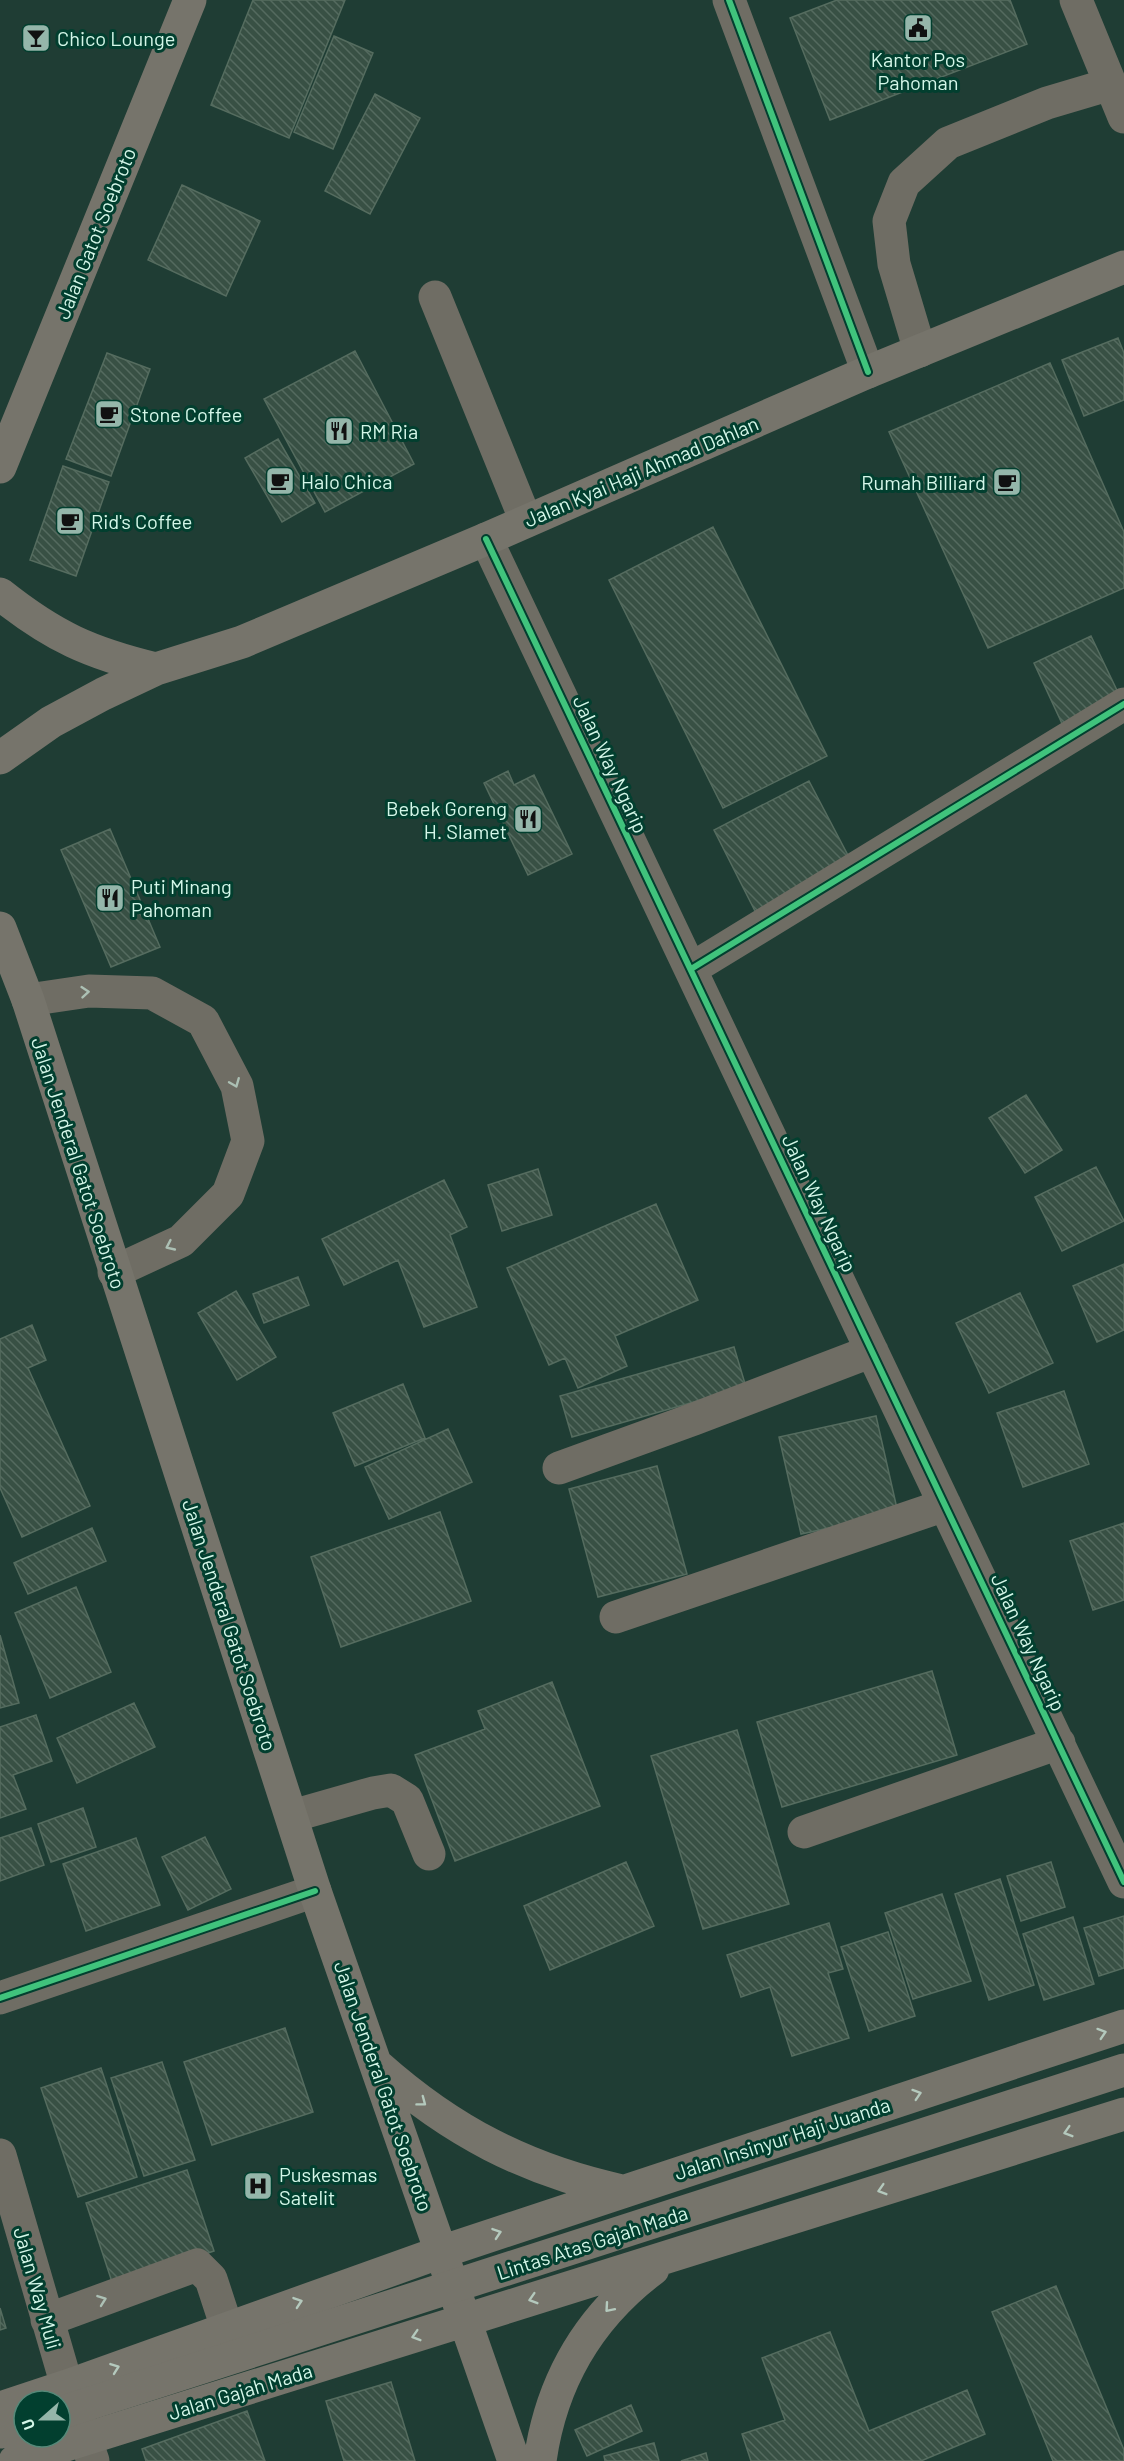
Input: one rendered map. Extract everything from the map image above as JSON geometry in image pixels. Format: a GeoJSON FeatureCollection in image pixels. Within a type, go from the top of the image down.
{"type":"FeatureCollection","features":[{"type":"Feature","properties":{"kind":"main road","name":"Jalan Gatot Soebroto"},"geometry":{"type":"LineString","coordinates":[[0,467],[190,0]]}},
{"type":"Feature","properties":{"kind":"main road","name":"Jalan Kyai Haji Ahmad Dahlan"},"geometry":{"type":"LineString","coordinates":[[0,758],[51,722],[103,693],[156,669],[242,642],[868,372],[1124,267]]}},
{"type":"Feature","properties":{"kind":"main road"},"geometry":{"type":"LineString","coordinates":[[0,594],[30,618],[69,641],[112,658],[156,669]]}},
{"type":"Feature","properties":{"kind":"main road","name":"Jalan Jenderal Gatot Soebroto"},"geometry":{"type":"LineString","coordinates":[[0,928],[27,1000],[315,1891],[514,2461]]}},
{"type":"Feature","properties":{"kind":"main road","name":"Jalan Insinyur Haji Juanda"},"geometry":{"type":"LineString","coordinates":[[441,2252],[621,2190],[1124,2026]]}},
{"type":"Feature","properties":{"kind":"main road"},"geometry":{"type":"LineString","coordinates":[[377,2064],[431,2109],[480,2140],[511,2156],[554,2173],[621,2190]]}},
{"type":"Feature","properties":{"kind":"main road","name":"Lintas Atas Gajah Mada"},"geometry":{"type":"LineString","coordinates":[[72,2397],[1124,2070]]}},
{"type":"Feature","properties":{"kind":"main road"},"geometry":{"type":"LineString","coordinates":[[466,2320],[1124,2114]]}},
{"type":"Feature","properties":{"kind":"main road"},"geometry":{"type":"LineString","coordinates":[[72,2395],[226,2328],[441,2252]]}},
{"type":"Feature","properties":{"kind":"main road"},"geometry":{"type":"LineString","coordinates":[[540,2461],[544,2431],[553,2402],[578,2348],[615,2301],[669,2257]]}},
{"type":"Feature","properties":{"kind":"main road","name":"Jalan Gajah Mada"},"geometry":{"type":"LineString","coordinates":[[15,2461],[89,2450],[466,2320]]}},
{"type":"Feature","properties":{"kind":"street"},"geometry":{"type":"LineString","coordinates":[[729,0],[868,372]]}},
{"type":"Feature","properties":{"kind":"street"},"geometry":{"type":"LineString","coordinates":[[1076,0],[1124,117]]}},
{"type":"Feature","properties":{"kind":"street"},"geometry":{"type":"LineString","coordinates":[[920,351],[894,264],[889,221],[904,183],[948,143],[1047,103],[1111,84]]}},
{"type":"Feature","properties":{"kind":"street"},"geometry":{"type":"LineString","coordinates":[[435,297],[526,521]]}},
{"type":"Feature","properties":{"kind":"street","name":"Jalan Way Ngarip"},"geometry":{"type":"LineString","coordinates":[[486,538],[1124,1882]]}},
{"type":"Feature","properties":{"kind":"street"},"geometry":{"type":"LineString","coordinates":[[691,969],[1124,704]]}},
{"type":"Feature","properties":{"kind":"street"},"geometry":{"type":"LineString","coordinates":[[27,1000],[89,991],[152,993],[203,1021],[237,1086],[248,1141],[228,1194],[181,1241],[114,1272]]}},
{"type":"Feature","properties":{"kind":"street"},"geometry":{"type":"LineString","coordinates":[[559,1468],[872,1351]]}},
{"type":"Feature","properties":{"kind":"street"},"geometry":{"type":"LineString","coordinates":[[616,1617],[945,1505]]}},
{"type":"Feature","properties":{"kind":"street"},"geometry":{"type":"LineString","coordinates":[[804,1832],[1059,1743]]}},
{"type":"Feature","properties":{"kind":"street"},"geometry":{"type":"LineString","coordinates":[[292,1816],[391,1790],[406,1800],[429,1854]]}},
{"type":"Feature","properties":{"kind":"street"},"geometry":{"type":"LineString","coordinates":[[0,1998],[315,1891]]}},
{"type":"Feature","properties":{"kind":"street","name":"Jalan Way Muli"},"geometry":{"type":"LineString","coordinates":[[0,2155],[47,2320],[62,2389]]}},
{"type":"Feature","properties":{"kind":"street"},"geometry":{"type":"LineString","coordinates":[[47,2320],[197,2265],[211,2279],[226,2328]]}},
{"type":"Feature","properties":{"kind":"street","name":"Jalan Way Muli"},"geometry":{"type":"LineString","coordinates":[[72,2415],[89,2450]]}},
{"type":"Feature","properties":{"kind":"building"},"geometry":{"type":"Polygon","coordinates":[[[253,0],[345,0],[289,138],[211,105],[253,0]]]}},
{"type":"Feature","properties":{"kind":"building"},"geometry":{"type":"Polygon","coordinates":[[[837,0],[1010,0],[1027,44],[830,120],[790,18],[837,0]]]}},
{"type":"Feature","properties":{"kind":"building"},"geometry":{"type":"Polygon","coordinates":[[[334,36],[373,53],[333,149],[294,132],[334,36]]]}},
{"type":"Feature","properties":{"kind":"building"},"geometry":{"type":"Polygon","coordinates":[[[375,94],[420,118],[370,214],[325,191],[375,94]]]}},
{"type":"Feature","properties":{"kind":"building"},"geometry":{"type":"Polygon","coordinates":[[[182,185],[260,221],[226,296],[148,260],[182,185]]]}},
{"type":"Feature","properties":{"kind":"building"},"geometry":{"type":"Polygon","coordinates":[[[1118,338],[1124,353],[1124,400],[1084,416],[1062,360],[1118,338]]]}},
{"type":"Feature","properties":{"kind":"building","name":"RM Ria"},"geometry":{"type":"Polygon","coordinates":[[[355,351],[414,464],[325,512],[264,399],[355,351]]]}},
{"type":"Feature","properties":{"kind":"building","name":"Stone Coffee"},"geometry":{"type":"Polygon","coordinates":[[[107,353],[150,369],[111,476],[66,459],[107,353]]]}},
{"type":"Feature","properties":{"kind":"building","name":"Rumah Billiard"},"geometry":{"type":"Polygon","coordinates":[[[1050,363],[1124,532],[1124,588],[988,648],[889,432],[1050,363]]]}},
{"type":"Feature","properties":{"kind":"building","name":"Halo Chica"},"geometry":{"type":"Polygon","coordinates":[[[278,439],[315,503],[282,522],[245,458],[278,439]]]}},
{"type":"Feature","properties":{"kind":"building","name":"Rid's Coffee"},"geometry":{"type":"Polygon","coordinates":[[[63,466],[109,482],[76,576],[30,560],[63,466]]]}},
{"type":"Feature","properties":{"kind":"building"},"geometry":{"type":"Polygon","coordinates":[[[713,527],[827,756],[723,808],[609,580],[713,527]]]}},
{"type":"Feature","properties":{"kind":"building"},"geometry":{"type":"Polygon","coordinates":[[[1091,636],[1123,703],[1065,730],[1034,663],[1091,636]]]}},
{"type":"Feature","properties":{"kind":"building","name":"Bebek Goreng H. Slamet"},"geometry":{"type":"Polygon","coordinates":[[[508,771],[514,785],[534,775],[572,854],[528,875],[484,783],[508,771]]]}},
{"type":"Feature","properties":{"kind":"building"},"geometry":{"type":"Polygon","coordinates":[[[809,781],[852,863],[756,913],[714,830],[809,781]]]}},
{"type":"Feature","properties":{"kind":"building","name":"Puti Minang Pahoman"},"geometry":{"type":"Polygon","coordinates":[[[110,829],[160,947],[111,967],[61,850],[110,829]]]}},
{"type":"Feature","properties":{"kind":"building"},"geometry":{"type":"Polygon","coordinates":[[[1026,1095],[1062,1150],[1025,1173],[989,1118],[1026,1095]]]}},
{"type":"Feature","properties":{"kind":"building"},"geometry":{"type":"Polygon","coordinates":[[[1096,1167],[1124,1221],[1062,1251],[1035,1197],[1096,1167]]]}},
{"type":"Feature","properties":{"kind":"building"},"geometry":{"type":"Polygon","coordinates":[[[538,1169],[552,1215],[502,1231],[488,1185],[538,1169]]]}},
{"type":"Feature","properties":{"kind":"building"},"geometry":{"type":"Polygon","coordinates":[[[444,1180],[467,1227],[450,1235],[477,1307],[424,1327],[398,1260],[344,1285],[322,1239],[444,1180]]]}},
{"type":"Feature","properties":{"kind":"building"},"geometry":{"type":"Polygon","coordinates":[[[656,1204],[698,1300],[615,1336],[627,1366],[578,1388],[565,1358],[549,1365],[507,1268],[656,1204]]]}},
{"type":"Feature","properties":{"kind":"building"},"geometry":{"type":"Polygon","coordinates":[[[1124,1264],[1124,1330],[1097,1342],[1073,1286],[1124,1264]]]}},
{"type":"Feature","properties":{"kind":"building"},"geometry":{"type":"Polygon","coordinates":[[[298,1277],[309,1305],[264,1323],[253,1294],[298,1277]]]}},
{"type":"Feature","properties":{"kind":"building"},"geometry":{"type":"Polygon","coordinates":[[[236,1291],[276,1357],[237,1380],[198,1313],[236,1291]]]}},
{"type":"Feature","properties":{"kind":"building"},"geometry":{"type":"Polygon","coordinates":[[[1020,1293],[1053,1363],[989,1393],[956,1323],[1020,1293]]]}},
{"type":"Feature","properties":{"kind":"building"},"geometry":{"type":"Polygon","coordinates":[[[32,1325],[46,1360],[28,1368],[90,1506],[22,1537],[0,1488],[0,1339],[32,1325]]]}},
{"type":"Feature","properties":{"kind":"building"},"geometry":{"type":"Polygon","coordinates":[[[734,1347],[746,1387],[572,1437],[560,1396],[734,1347]]]}},
{"type":"Feature","properties":{"kind":"building"},"geometry":{"type":"Polygon","coordinates":[[[403,1384],[425,1438],[355,1466],[333,1413],[403,1384]]]}},
{"type":"Feature","properties":{"kind":"building"},"geometry":{"type":"Polygon","coordinates":[[[1064,1391],[1089,1464],[1023,1487],[997,1413],[1064,1391]]]}},
{"type":"Feature","properties":{"kind":"building"},"geometry":{"type":"Polygon","coordinates":[[[876,1416],[898,1513],[801,1534],[779,1437],[876,1416]]]}},
{"type":"Feature","properties":{"kind":"building"},"geometry":{"type":"Polygon","coordinates":[[[448,1429],[472,1482],[389,1519],[365,1467],[448,1429]]]}},
{"type":"Feature","properties":{"kind":"building"},"geometry":{"type":"Polygon","coordinates":[[[657,1466],[687,1574],[598,1597],[569,1489],[657,1466]]]}},
{"type":"Feature","properties":{"kind":"building"},"geometry":{"type":"Polygon","coordinates":[[[440,1512],[471,1601],[341,1647],[311,1557],[440,1512]]]}},
{"type":"Feature","properties":{"kind":"building"},"geometry":{"type":"Polygon","coordinates":[[[1124,1523],[1124,1600],[1093,1610],[1070,1541],[1124,1523]]]}},
{"type":"Feature","properties":{"kind":"building"},"geometry":{"type":"Polygon","coordinates":[[[92,1528],[106,1561],[28,1594],[14,1563],[92,1528]]]}},
{"type":"Feature","properties":{"kind":"building"},"geometry":{"type":"Polygon","coordinates":[[[76,1587],[111,1672],[50,1698],[15,1613],[76,1587]]]}},
{"type":"Feature","properties":{"kind":"building"},"geometry":{"type":"Polygon","coordinates":[[[0,1635],[19,1703],[0,1708],[0,1635]]]}},
{"type":"Feature","properties":{"kind":"building"},"geometry":{"type":"Polygon","coordinates":[[[932,1671],[957,1755],[782,1807],[757,1722],[932,1671]]]}},
{"type":"Feature","properties":{"kind":"building"},"geometry":{"type":"Polygon","coordinates":[[[552,1682],[600,1806],[455,1861],[415,1755],[485,1729],[478,1711],[552,1682]]]}},
{"type":"Feature","properties":{"kind":"building"},"geometry":{"type":"Polygon","coordinates":[[[134,1703],[155,1747],[77,1783],[57,1738],[134,1703]]]}},
{"type":"Feature","properties":{"kind":"building"},"geometry":{"type":"Polygon","coordinates":[[[36,1715],[52,1761],[13,1775],[26,1809],[0,1818],[0,1727],[36,1715]]]}},
{"type":"Feature","properties":{"kind":"building"},"geometry":{"type":"Polygon","coordinates":[[[737,1730],[789,1904],[703,1929],[651,1756],[737,1730]]]}},
{"type":"Feature","properties":{"kind":"building"},"geometry":{"type":"Polygon","coordinates":[[[83,1808],[96,1847],[51,1862],[38,1824],[83,1808]]]}},
{"type":"Feature","properties":{"kind":"building"},"geometry":{"type":"Polygon","coordinates":[[[31,1828],[44,1865],[0,1881],[0,1838],[31,1828]]]}},
{"type":"Feature","properties":{"kind":"building"},"geometry":{"type":"Polygon","coordinates":[[[205,1837],[231,1889],[188,1910],[162,1857],[205,1837]]]}},
{"type":"Feature","properties":{"kind":"building"},"geometry":{"type":"Polygon","coordinates":[[[136,1838],[160,1905],[86,1931],[63,1864],[136,1838]]]}},
{"type":"Feature","properties":{"kind":"building"},"geometry":{"type":"Polygon","coordinates":[[[626,1862],[654,1926],[550,1970],[524,1906],[626,1862]]]}},
{"type":"Feature","properties":{"kind":"building"},"geometry":{"type":"Polygon","coordinates":[[[1051,1862],[1065,1907],[1021,1921],[1007,1876],[1051,1862]]]}},
{"type":"Feature","properties":{"kind":"building"},"geometry":{"type":"Polygon","coordinates":[[[1000,1879],[1034,1985],[989,2000],[955,1894],[1000,1879]]]}},
{"type":"Feature","properties":{"kind":"building"},"geometry":{"type":"Polygon","coordinates":[[[942,1894],[971,1981],[913,1999],[885,1913],[942,1894]]]}},
{"type":"Feature","properties":{"kind":"building"},"geometry":{"type":"Polygon","coordinates":[[[1124,1916],[1124,1968],[1099,1976],[1084,1928],[1124,1916]]]}},
{"type":"Feature","properties":{"kind":"building"},"geometry":{"type":"Polygon","coordinates":[[[1073,1917],[1094,1984],[1044,2000],[1023,1934],[1073,1917]]]}},
{"type":"Feature","properties":{"kind":"building"},"geometry":{"type":"Polygon","coordinates":[[[829,1923],[843,1969],[828,1973],[849,2038],[792,2056],[770,1987],[741,1997],[727,1955],[829,1923]]]}},
{"type":"Feature","properties":{"kind":"building"},"geometry":{"type":"Polygon","coordinates":[[[888,1932],[915,2016],[869,2031],[841,1947],[888,1932]]]}},
{"type":"Feature","properties":{"kind":"building"},"geometry":{"type":"Polygon","coordinates":[[[285,2028],[313,2112],[212,2145],[184,2062],[285,2028]]]}},
{"type":"Feature","properties":{"kind":"building"},"geometry":{"type":"Polygon","coordinates":[[[162,2062],[195,2160],[144,2176],[111,2078],[162,2062]]]}},
{"type":"Feature","properties":{"kind":"building"},"geometry":{"type":"Polygon","coordinates":[[[101,2068],[137,2177],[78,2197],[41,2088],[101,2068]]]}},
{"type":"Feature","properties":{"kind":"building"},"geometry":{"type":"Polygon","coordinates":[[[187,2170],[214,2251],[113,2285],[86,2203],[187,2170]]]}},
{"type":"Feature","properties":{"kind":"building"},"geometry":{"type":"Polygon","coordinates":[[[1056,2286],[1124,2450],[1124,2461],[1053,2461],[992,2312],[1056,2286]]]}},
{"type":"Feature","properties":{"kind":"building"},"geometry":{"type":"Polygon","coordinates":[[[0,2308],[6,2328],[0,2330],[0,2308]]]}},
{"type":"Feature","properties":{"kind":"building"},"geometry":{"type":"Polygon","coordinates":[[[830,2332],[869,2431],[967,2390],[985,2434],[921,2461],[751,2461],[742,2434],[785,2420],[762,2358],[830,2332]]]}},
{"type":"Feature","properties":{"kind":"building"},"geometry":{"type":"Polygon","coordinates":[[[391,2382],[415,2461],[344,2461],[326,2401],[391,2382]]]}},
{"type":"Feature","properties":{"kind":"building"},"geometry":{"type":"Polygon","coordinates":[[[631,2405],[642,2431],[587,2456],[575,2430],[631,2405]]]}},
{"type":"Feature","properties":{"kind":"building"},"geometry":{"type":"Polygon","coordinates":[[[247,2411],[265,2461],[146,2461],[142,2449],[247,2411]]]}},
{"type":"Feature","properties":{"kind":"building"},"geometry":{"type":"Polygon","coordinates":[[[654,2443],[659,2461],[605,2461],[604,2456],[654,2443]]]}},
{"type":"Feature","properties":{"kind":"building"},"geometry":{"type":"Polygon","coordinates":[[[706,2453],[708,2461],[681,2461],[706,2453]]]}},
{"type":"Feature","properties":{"kind":"cycle path"},"geometry":{"type":"LineString","coordinates":[[729,0],[868,372]]}},
{"type":"Feature","properties":{"kind":"cycle path"},"geometry":{"type":"LineString","coordinates":[[486,539],[1124,1882]]}},
{"type":"Feature","properties":{"kind":"cycle path"},"geometry":{"type":"LineString","coordinates":[[691,969],[1124,704]]}},
{"type":"Feature","properties":{"kind":"cycle path"},"geometry":{"type":"LineString","coordinates":[[0,1998],[315,1891]]}},
{"type":"Feature","properties":{"kind":"place","name":"Kantor Pos Pahoman"},"geometry":{"type":"Point","coordinates":[918,28]}},
{"type":"Feature","properties":{"kind":"place","name":"Chico Lounge"},"geometry":{"type":"Point","coordinates":[36,38]}},
{"type":"Feature","properties":{"kind":"place","name":"Stone Coffee"},"geometry":{"type":"Point","coordinates":[109,414]}},
{"type":"Feature","properties":{"kind":"place","name":"RM Ria"},"geometry":{"type":"Point","coordinates":[339,431]}},
{"type":"Feature","properties":{"kind":"place","name":"Halo Chica"},"geometry":{"type":"Point","coordinates":[280,481]}},
{"type":"Feature","properties":{"kind":"place","name":"Rumah Billiard"},"geometry":{"type":"Point","coordinates":[1007,482]}},
{"type":"Feature","properties":{"kind":"place","name":"Rid's Coffee"},"geometry":{"type":"Point","coordinates":[70,521]}},
{"type":"Feature","properties":{"kind":"place","name":"Bebek Goreng H. Slamet"},"geometry":{"type":"Point","coordinates":[528,819]}},
{"type":"Feature","properties":{"kind":"place","name":"Puti Minang Pahoman"},"geometry":{"type":"Point","coordinates":[110,898]}},
{"type":"Feature","properties":{"kind":"place","name":"Puskesmas Satelit"},"geometry":{"type":"Point","coordinates":[258,2186]}}]}
